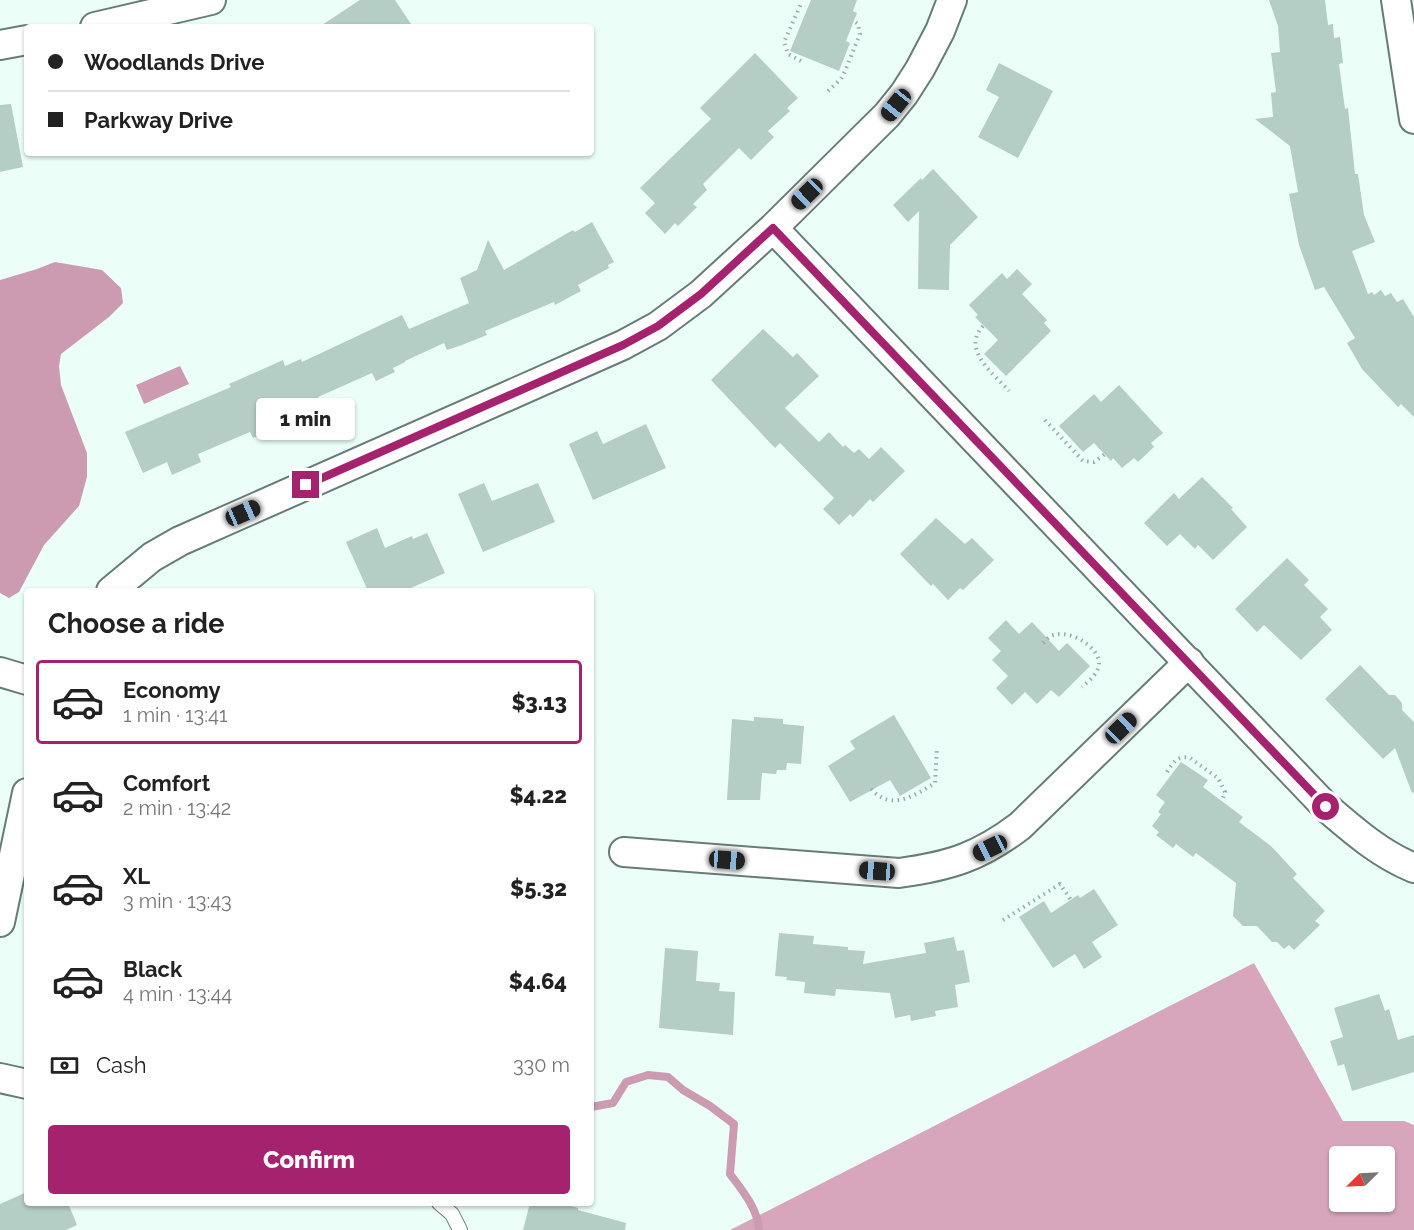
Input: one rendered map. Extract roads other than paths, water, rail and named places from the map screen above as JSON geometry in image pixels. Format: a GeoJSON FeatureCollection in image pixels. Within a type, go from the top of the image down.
{"type":"FeatureCollection","features":[{"type":"Feature","properties":{"kind":"street"},"geometry":{"type":"LineString","coordinates":[[107,24],[211,0]]}},
{"type":"Feature","properties":{"kind":"street"},"geometry":{"type":"LineString","coordinates":[[115,588],[152,557],[180,541],[623,345],[658,326],[701,294],[773,228],[887,115],[904,94],[940,31],[952,0]]}},
{"type":"Feature","properties":{"kind":"street"},"geometry":{"type":"LineString","coordinates":[[1396,0],[1414,119]]}},
{"type":"Feature","properties":{"kind":"street"},"geometry":{"type":"LineString","coordinates":[[0,45],[24,41]]}},
{"type":"Feature","properties":{"kind":"street"},"geometry":{"type":"LineString","coordinates":[[773,228],[1326,807],[1353,831],[1383,852],[1414,868]]}},
{"type":"Feature","properties":{"kind":"street"},"geometry":{"type":"LineString","coordinates":[[624,852],[899,873],[964,860],[996,845],[1020,826],[1189,662]]}},
{"type":"Feature","properties":{"kind":"street"},"geometry":{"type":"LineString","coordinates":[[0,672],[24,679]]}},
{"type":"Feature","properties":{"kind":"street"},"geometry":{"type":"LineString","coordinates":[[0,922],[24,807]]}},
{"type":"Feature","properties":{"kind":"street"},"geometry":{"type":"LineString","coordinates":[[0,1078],[24,1083]]}},
{"type":"Feature","properties":{"kind":"lane"},"geometry":{"type":"LineString","coordinates":[[444,1206],[453,1214],[460,1230]]}},
{"type":"Feature","properties":{"kind":"waterway"},"geometry":{"type":"LineString","coordinates":[[594,1106],[613,1103],[626,1082],[648,1075],[668,1077],[683,1090],[710,1106],[734,1124],[730,1174],[753,1207],[759,1230]]}}]}
